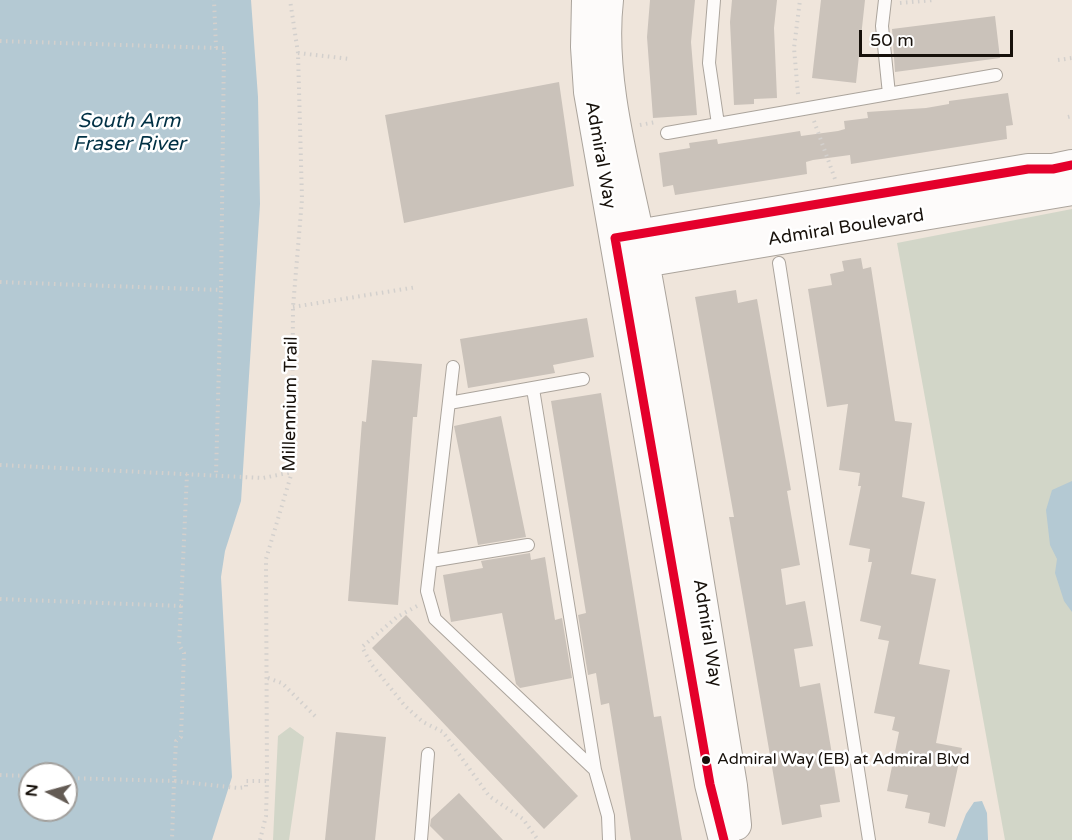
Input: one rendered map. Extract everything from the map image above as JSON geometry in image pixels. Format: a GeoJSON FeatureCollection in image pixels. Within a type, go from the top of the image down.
{"type":"FeatureCollection","features":[{"type":"Feature","properties":{"kind":"street","name":"Admiral Way"},"geometry":{"type":"LineString","coordinates":[[587,0],[596,46],[610,89],[630,250],[710,784],[724,840]]}},
{"type":"Feature","properties":{"kind":"street","name":"Admiral Way"},"geometry":{"type":"LineString","coordinates":[[596,46],[608,0]]}},
{"type":"Feature","properties":{"kind":"street","name":"Admiral Boulevard"},"geometry":{"type":"LineString","coordinates":[[630,250],[1028,169],[1053,169],[1072,165]]}},
{"type":"Feature","properties":{"kind":"street","name":"Admiral Boulevard"},"geometry":{"type":"LineString","coordinates":[[630,250],[1072,190]]}},
{"type":"Feature","properties":{"kind":"street","name":"Admiral Way"},"geometry":{"type":"LineString","coordinates":[[630,250],[732,786],[738,840]]}},
{"type":"Feature","properties":{"kind":"lane"},"geometry":{"type":"LineString","coordinates":[[714,0],[709,63],[718,124]]}},
{"type":"Feature","properties":{"kind":"lane"},"geometry":{"type":"LineString","coordinates":[[885,1],[884,57],[889,94]]}},
{"type":"Feature","properties":{"kind":"lane"},"geometry":{"type":"LineString","coordinates":[[667,133],[996,75]]}},
{"type":"Feature","properties":{"kind":"lane"},"geometry":{"type":"LineString","coordinates":[[779,263],[869,840]]}},
{"type":"Feature","properties":{"kind":"lane"},"geometry":{"type":"LineString","coordinates":[[453,367],[427,591],[435,619],[595,770]]}},
{"type":"Feature","properties":{"kind":"lane"},"geometry":{"type":"LineString","coordinates":[[449,403],[583,379]]}},
{"type":"Feature","properties":{"kind":"lane"},"geometry":{"type":"LineString","coordinates":[[533,389],[595,770],[608,816],[609,840]]}},
{"type":"Feature","properties":{"kind":"lane"},"geometry":{"type":"LineString","coordinates":[[431,561],[528,545]]}},
{"type":"Feature","properties":{"kind":"lane"},"geometry":{"type":"LineString","coordinates":[[421,840],[428,754]]}},
{"type":"Feature","properties":{"kind":"path"},"geometry":{"type":"LineString","coordinates":[[214,0],[216,48]]}},
{"type":"Feature","properties":{"kind":"path","name":"Millennium Trail"},"geometry":{"type":"LineString","coordinates":[[260,840],[266,816],[267,781],[266,559],[292,472],[293,307],[302,199],[298,53],[290,0]]}},
{"type":"Feature","properties":{"kind":"path"},"geometry":{"type":"LineString","coordinates":[[800,0],[794,48],[805,109],[837,189]]}},
{"type":"Feature","properties":{"kind":"path"},"geometry":{"type":"LineString","coordinates":[[885,1],[903,4],[934,0]]}},
{"type":"Feature","properties":{"kind":"path"},"geometry":{"type":"LineString","coordinates":[[0,41],[224,48],[216,474]]}},
{"type":"Feature","properties":{"kind":"path"},"geometry":{"type":"LineString","coordinates":[[298,53],[350,59]]}},
{"type":"Feature","properties":{"kind":"path"},"geometry":{"type":"LineString","coordinates":[[1058,60],[1072,58]]}},
{"type":"Feature","properties":{"kind":"path"},"geometry":{"type":"LineString","coordinates":[[0,282],[221,290]]}},
{"type":"Feature","properties":{"kind":"path"},"geometry":{"type":"LineString","coordinates":[[293,307],[417,287]]}},
{"type":"Feature","properties":{"kind":"path"},"geometry":{"type":"LineString","coordinates":[[0,465],[263,478],[292,472]]}},
{"type":"Feature","properties":{"kind":"path"},"geometry":{"type":"LineString","coordinates":[[172,840],[176,741],[181,737],[184,653],[179,645],[188,474]]}},
{"type":"Feature","properties":{"kind":"path"},"geometry":{"type":"LineString","coordinates":[[0,600],[181,606]]}},
{"type":"Feature","properties":{"kind":"path"},"geometry":{"type":"LineString","coordinates":[[431,603],[411,607],[362,647],[372,665],[405,706],[423,722],[443,732],[489,796],[523,819],[538,840]]}},
{"type":"Feature","properties":{"kind":"path"},"geometry":{"type":"LineString","coordinates":[[268,678],[282,683],[318,719]]}},
{"type":"Feature","properties":{"kind":"path"},"geometry":{"type":"LineString","coordinates":[[0,775],[18,776]]}},
{"type":"Feature","properties":{"kind":"path"},"geometry":{"type":"LineString","coordinates":[[78,778],[174,781],[238,788],[246,787],[246,781],[267,781]]}},
{"type":"Feature","properties":{"kind":"shaded area"},"geometry":{"type":"Polygon","coordinates":[[[1072,209],[1072,840],[1005,840],[897,243],[1072,209]]]}},
{"type":"Feature","properties":{"kind":"shaded area"},"geometry":{"type":"Polygon","coordinates":[[[290,727],[304,737],[289,840],[273,840],[278,736],[290,727]]]}},
{"type":"Feature","properties":{"kind":"water","name":"South Arm Fraser River"},"geometry":{"type":"Polygon","coordinates":[[[0,0],[251,0],[258,97],[260,204],[241,501],[225,551],[221,577],[232,777],[212,840],[0,840],[0,0]]]}},
{"type":"Feature","properties":{"kind":"water"},"geometry":{"type":"Polygon","coordinates":[[[1072,481],[1072,612],[1064,601],[1055,573],[1057,559],[1050,545],[1046,510],[1052,490],[1072,481]]]}},
{"type":"Feature","properties":{"kind":"water"},"geometry":{"type":"Polygon","coordinates":[[[982,801],[987,813],[988,840],[956,840],[966,814],[974,802],[982,801]]]}},
{"type":"Feature","properties":{"kind":"building"},"geometry":{"type":"Polygon","coordinates":[[[650,0],[695,0],[691,42],[697,115],[653,118],[647,37],[650,0]]]}},
{"type":"Feature","properties":{"kind":"building"},"geometry":{"type":"Polygon","coordinates":[[[732,0],[777,0],[774,28],[777,98],[754,99],[754,104],[734,105],[730,22],[732,0]]]}},
{"type":"Feature","properties":{"kind":"building"},"geometry":{"type":"Polygon","coordinates":[[[821,0],[865,0],[856,83],[812,78],[821,0]]]}},
{"type":"Feature","properties":{"kind":"building"},"geometry":{"type":"Polygon","coordinates":[[[995,16],[1000,58],[895,72],[892,29],[995,16]]]}},
{"type":"Feature","properties":{"kind":"building"},"geometry":{"type":"Polygon","coordinates":[[[559,82],[574,186],[404,223],[385,115],[559,82]]]}},
{"type":"Feature","properties":{"kind":"building"},"geometry":{"type":"Polygon","coordinates":[[[1008,93],[1013,125],[1006,126],[1007,139],[851,164],[850,155],[813,160],[806,162],[807,174],[675,195],[673,185],[663,187],[659,153],[690,148],[689,143],[717,139],[718,144],[800,131],[801,136],[838,131],[845,129],[844,121],[868,118],[867,112],[926,108],[949,104],[949,101],[1008,93]]]}},
{"type":"Feature","properties":{"kind":"building"},"geometry":{"type":"Polygon","coordinates":[[[861,258],[863,269],[871,267],[895,421],[912,423],[902,497],[925,502],[911,574],[936,579],[919,664],[950,670],[936,743],[962,748],[945,827],[928,823],[930,813],[905,808],[908,795],[887,791],[899,732],[892,730],[895,717],[874,713],[889,641],[878,639],[881,626],[860,621],[872,562],[868,562],[870,549],[849,545],[861,486],[858,486],[860,473],[839,470],[848,404],[827,407],[808,289],[832,285],[830,274],[844,271],[842,261],[861,258]]]}},
{"type":"Feature","properties":{"kind":"building"},"geometry":{"type":"Polygon","coordinates":[[[736,290],[738,303],[757,299],[791,490],[787,491],[800,565],[781,569],[786,605],[805,601],[813,646],[794,649],[800,687],[820,683],[840,802],[820,805],[822,817],[782,825],[729,517],[734,517],[695,297],[736,290]]]}},
{"type":"Feature","properties":{"kind":"building"},"geometry":{"type":"Polygon","coordinates":[[[587,318],[594,357],[553,365],[555,373],[468,388],[460,339],[587,318]]]}},
{"type":"Feature","properties":{"kind":"building"},"geometry":{"type":"Polygon","coordinates":[[[372,360],[422,364],[417,417],[413,417],[398,605],[348,601],[362,421],[366,422],[372,360]]]}},
{"type":"Feature","properties":{"kind":"building"},"geometry":{"type":"Polygon","coordinates":[[[601,393],[654,717],[661,716],[682,840],[631,840],[609,703],[601,705],[596,673],[588,675],[578,615],[586,613],[551,401],[601,393]]]}},
{"type":"Feature","properties":{"kind":"building"},"geometry":{"type":"Polygon","coordinates":[[[501,416],[526,537],[478,545],[454,426],[501,416]]]}},
{"type":"Feature","properties":{"kind":"building"},"geometry":{"type":"Polygon","coordinates":[[[530,553],[531,560],[545,557],[555,620],[562,618],[572,678],[520,688],[516,684],[502,613],[451,622],[443,575],[483,568],[481,561],[530,553]]]}},
{"type":"Feature","properties":{"kind":"building"},"geometry":{"type":"Polygon","coordinates":[[[406,615],[578,796],[544,829],[372,648],[406,615]]]}},
{"type":"Feature","properties":{"kind":"building"},"geometry":{"type":"Polygon","coordinates":[[[336,732],[386,737],[375,840],[325,840],[336,732]]]}},
{"type":"Feature","properties":{"kind":"building"},"geometry":{"type":"Polygon","coordinates":[[[459,793],[503,840],[444,840],[430,826],[431,819],[459,793]]]}},
{"type":"Feature","properties":{"kind":"transit line"},"geometry":{"type":"LineString","coordinates":[[724,840],[710,784],[615,238],[1028,169],[1053,169],[1072,165]]}},
{"type":"Feature","properties":{"kind":"place","name":"Admiral Way (EB) at Admiral Blvd"},"geometry":{"type":"Point","coordinates":[706,760]}}]}
